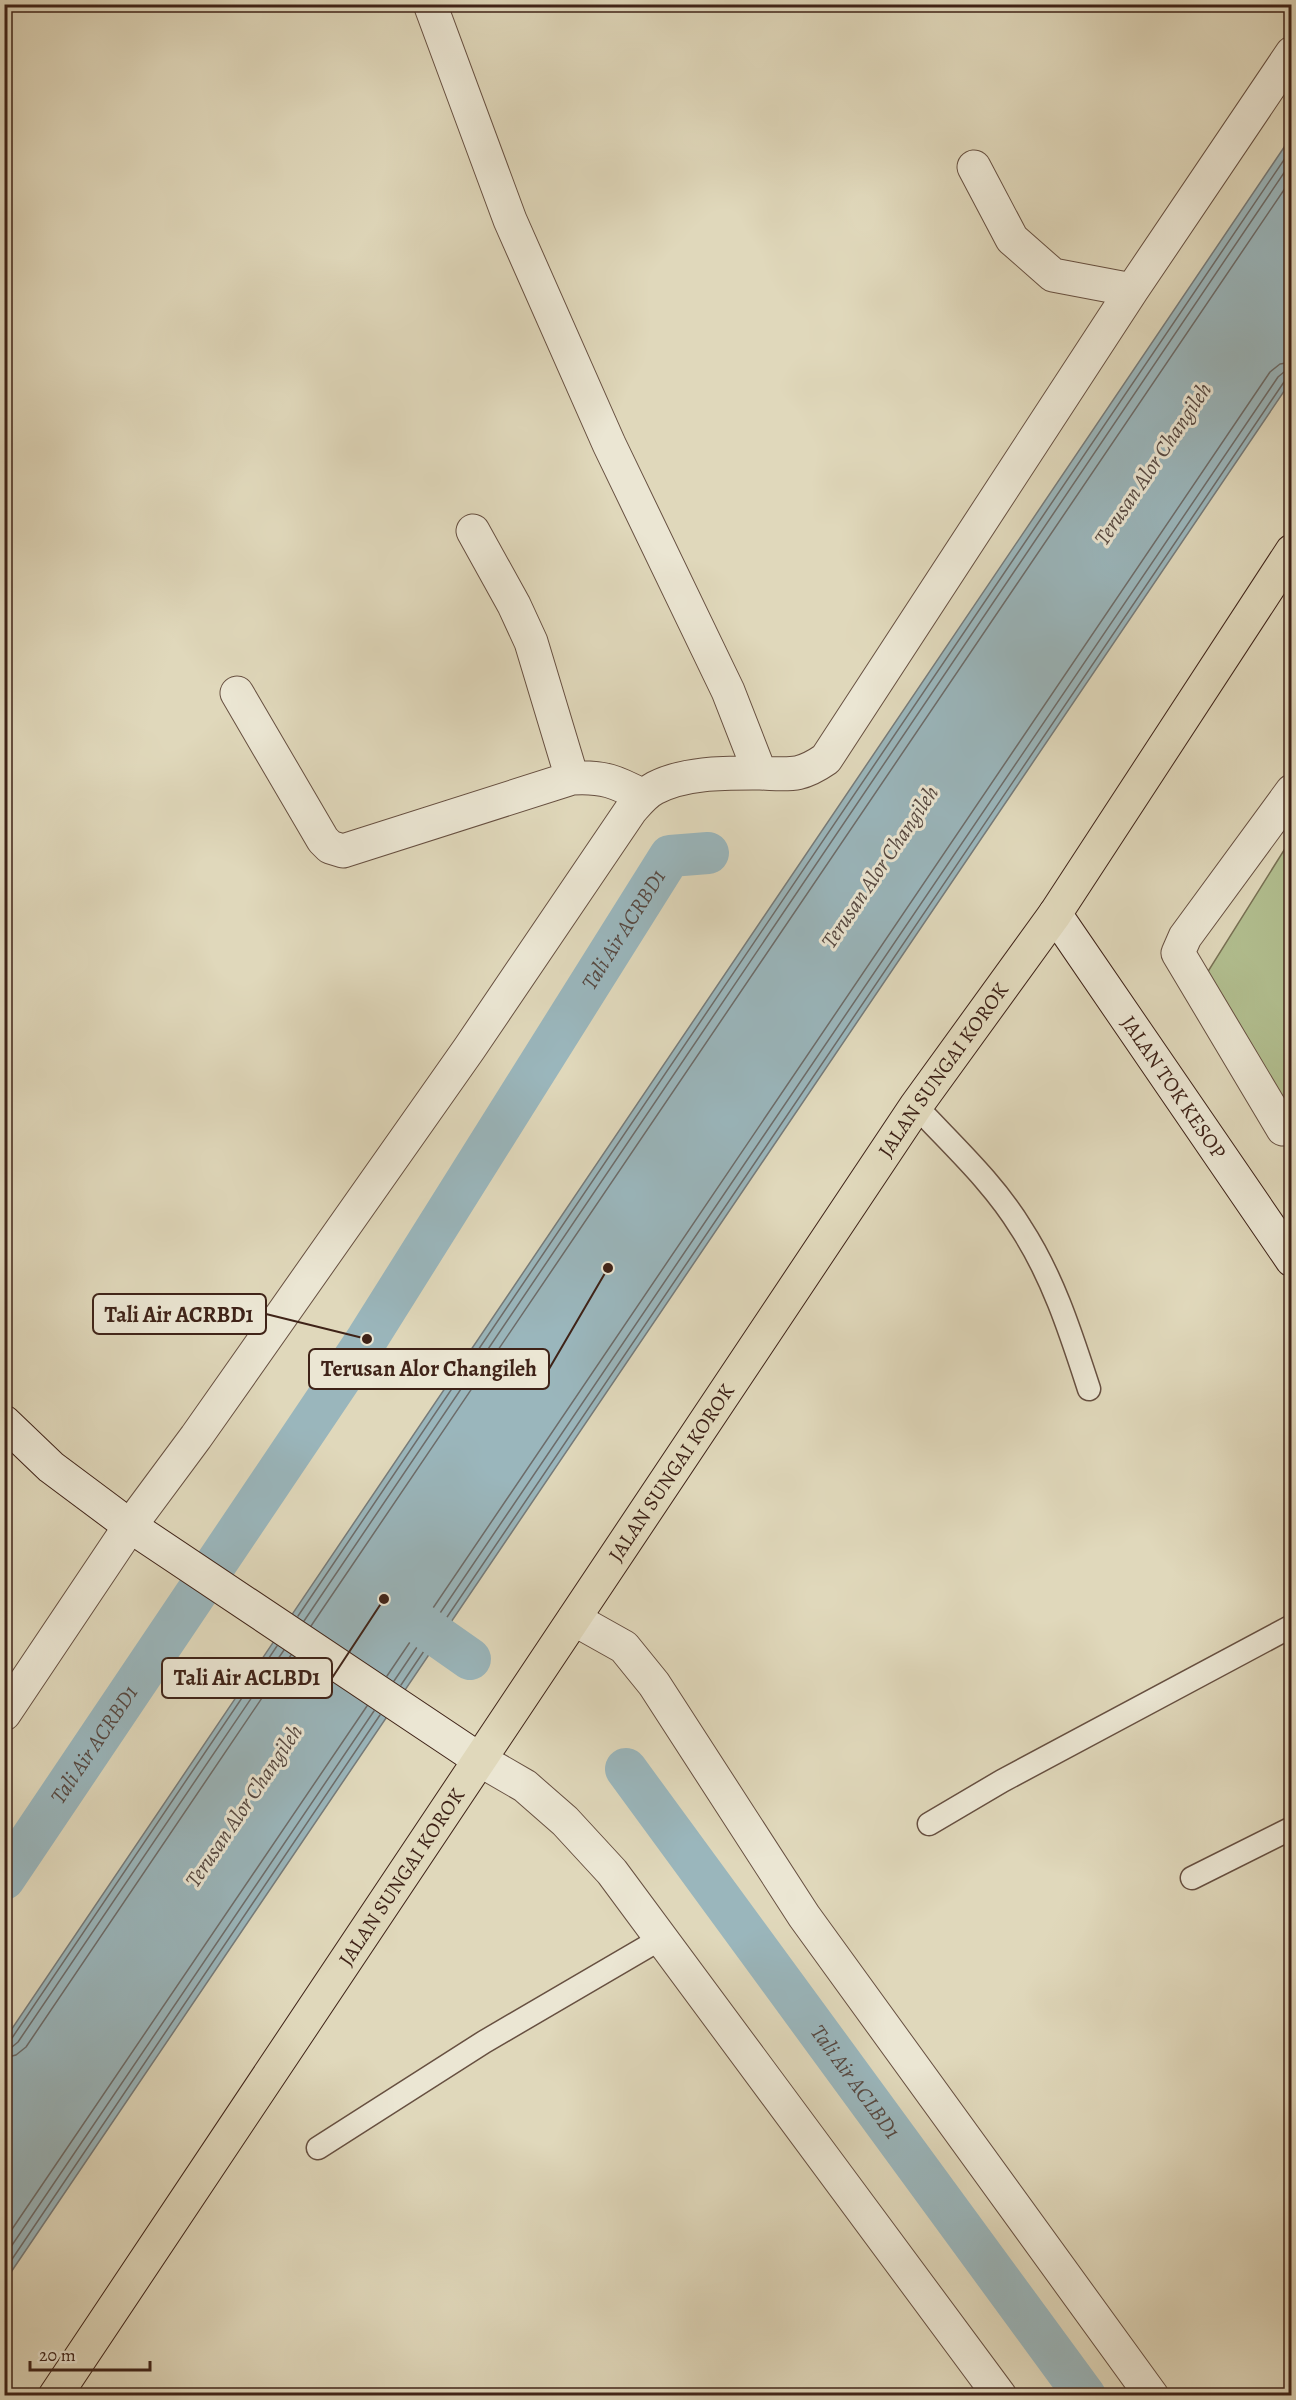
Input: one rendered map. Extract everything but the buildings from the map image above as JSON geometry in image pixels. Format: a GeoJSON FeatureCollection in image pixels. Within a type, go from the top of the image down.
{"type":"FeatureCollection","features":[{"type":"Feature","properties":{"kind":"main road","name":"JALAN SUNGAI KOROK"},"geometry":{"type":"LineString","coordinates":[[55,2396],[916,1106],[1054,914],[1292,551]]}},
{"type":"Feature","properties":{"kind":"street"},"geometry":{"type":"LineString","coordinates":[[430,4],[510,220],[609,444],[728,691],[760,773]]}},
{"type":"Feature","properties":{"kind":"street"},"geometry":{"type":"LineString","coordinates":[[4,1714],[147,1538],[469,1049],[624,820],[643,796],[655,788],[696,775],[760,773],[791,775],[810,770],[826,759],[1132,290],[1292,53]]}},
{"type":"Feature","properties":{"kind":"street"},"geometry":{"type":"LineString","coordinates":[[974,167],[1012,239],[1053,275],[1132,290]]}},
{"type":"Feature","properties":{"kind":"street"},"geometry":{"type":"LineString","coordinates":[[473,531],[531,642],[572,778]]}},
{"type":"Feature","properties":{"kind":"street"},"geometry":{"type":"LineString","coordinates":[[237,693],[322,840],[330,847],[343,851],[572,778],[594,776],[616,782],[643,796]]}},
{"type":"Feature","properties":{"kind":"street"},"geometry":{"type":"LineString","coordinates":[[1289,1128],[1178,953],[1185,937],[1292,791]]}},
{"type":"Feature","properties":{"kind":"street","name":"JALAN TOK KESOP"},"geometry":{"type":"LineString","coordinates":[[1054,914],[1292,1260]]}},
{"type":"Feature","properties":{"kind":"street"},"geometry":{"type":"LineString","coordinates":[[4,1422],[51,1467],[147,1538],[443,1736],[525,1786],[565,1821],[612,1872],[662,1938],[1000,2396]]}},
{"type":"Feature","properties":{"kind":"street"},"geometry":{"type":"LineString","coordinates":[[574,1619],[624,1647],[654,1684],[804,1916],[1152,2396]]}},
{"type":"Feature","properties":{"kind":"lane"},"geometry":{"type":"LineString","coordinates":[[916,1106],[990,1186],[1022,1228],[1049,1280],[1067,1323],[1089,1389]]}},
{"type":"Feature","properties":{"kind":"lane"},"geometry":{"type":"LineString","coordinates":[[929,1824],[1002,1781],[1292,1626]]}},
{"type":"Feature","properties":{"kind":"lane"},"geometry":{"type":"LineString","coordinates":[[1192,1878],[1292,1828]]}},
{"type":"Feature","properties":{"kind":"lane"},"geometry":{"type":"LineString","coordinates":[[318,2148],[484,2042],[662,1938]]}},
{"type":"Feature","properties":{"kind":"green space"},"geometry":{"type":"Polygon","coordinates":[[[1291,839],[1292,1097],[1283,1111],[1207,973],[1291,839]]]}},
{"type":"Feature","properties":{"kind":"water","name":"Terusan Alor Changileh"},"geometry":{"type":"Polygon","coordinates":[[[1291,137],[1291,381],[5,2281],[5,2039],[1291,137]]]}},
{"type":"Feature","properties":{"kind":"waterway","name":"Tali Air ACRBD1"},"geometry":{"type":"LineString","coordinates":[[4,1879],[367,1339],[670,856],[708,853]]}},
{"type":"Feature","properties":{"kind":"waterway","name":"Tali Air ACLBD1"},"geometry":{"type":"LineString","coordinates":[[393,1605],[470,1659]]}},
{"type":"Feature","properties":{"kind":"waterway","name":"Tali Air ACLBD1"},"geometry":{"type":"LineString","coordinates":[[626,1769],[1085,2396]]}},
{"type":"Feature","properties":{"kind":"place","name":"Terusan Alor Changileh"},"geometry":{"type":"Point","coordinates":[608,1268]}},
{"type":"Feature","properties":{"kind":"place","name":"Tali Air ACRBD1"},"geometry":{"type":"Point","coordinates":[367,1339]}},
{"type":"Feature","properties":{"kind":"place","name":"Tali Air ACLBD1"},"geometry":{"type":"Point","coordinates":[384,1599]}}]}
